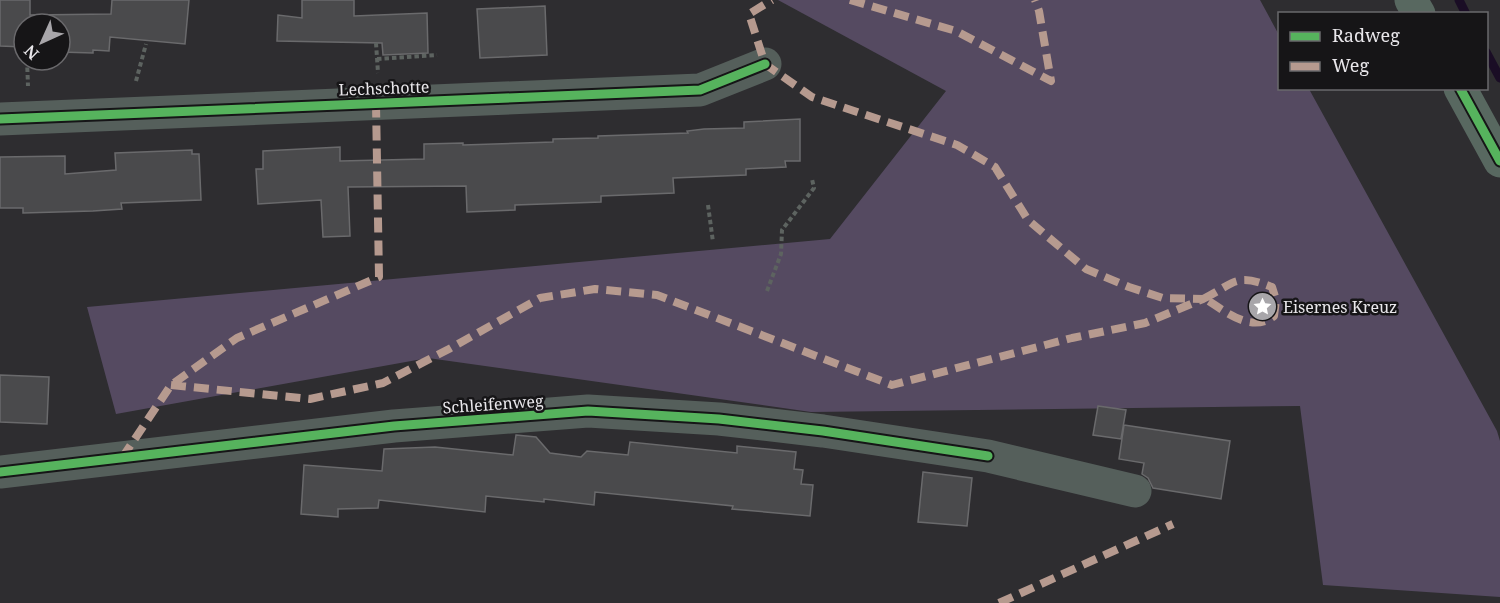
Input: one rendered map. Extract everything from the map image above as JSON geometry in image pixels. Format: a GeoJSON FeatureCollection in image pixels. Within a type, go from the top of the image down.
{"type":"FeatureCollection","features":[{"type":"Feature","properties":{"kind":"main road"},"geometry":{"type":"LineString","coordinates":[[1461,90],[1500,162]]}},
{"type":"Feature","properties":{"kind":"street","name":"Lechschotte"},"geometry":{"type":"LineString","coordinates":[[0,119],[700,90],[765,64]]}},
{"type":"Feature","properties":{"kind":"street","name":"Schleifenweg"},"geometry":{"type":"LineString","coordinates":[[0,472],[394,426],[588,411],[719,419],[823,431],[988,456],[1135,490]]}},
{"type":"Feature","properties":{"kind":"path"},"geometry":{"type":"LineString","coordinates":[[377,59],[437,55]]}},
{"type":"Feature","properties":{"kind":"path"},"geometry":{"type":"LineString","coordinates":[[767,291],[781,254],[782,230],[814,188],[812,179]]}},
{"type":"Feature","properties":{"kind":"path"},"geometry":{"type":"LineString","coordinates":[[708,205],[713,242]]}},
{"type":"Feature","properties":{"kind":"shaded area"},"geometry":{"type":"Polygon","coordinates":[[[778,0],[1260,0],[1278,33],[1278,90],[1310,90],[1497,431],[1500,441],[1500,597],[1323,585],[1300,406],[811,412],[428,358],[116,414],[87,307],[830,239],[946,91],[778,0]]]}},
{"type":"Feature","properties":{"kind":"building"},"geometry":{"type":"Polygon","coordinates":[[[0,0],[30,0],[30,12],[12,12],[12,46],[0,46],[0,0]]]}},
{"type":"Feature","properties":{"kind":"building"},"geometry":{"type":"Polygon","coordinates":[[[112,0],[189,0],[185,44],[110,37],[109,51],[93,50],[93,53],[72,52],[72,14],[111,14],[112,0]]]}},
{"type":"Feature","properties":{"kind":"building"},"geometry":{"type":"Polygon","coordinates":[[[302,0],[354,0],[354,16],[427,13],[428,53],[383,55],[382,43],[277,41],[278,15],[302,18],[302,0]]]}},
{"type":"Feature","properties":{"kind":"building"},"geometry":{"type":"Polygon","coordinates":[[[545,6],[547,55],[480,58],[477,9],[545,6]]]}},
{"type":"Feature","properties":{"kind":"building"},"geometry":{"type":"Polygon","coordinates":[[[800,119],[800,161],[785,161],[786,167],[746,169],[746,175],[673,178],[674,193],[601,196],[601,202],[515,205],[515,210],[467,212],[466,186],[348,187],[350,236],[323,237],[321,200],[258,204],[256,169],[263,169],[263,151],[340,147],[340,161],[424,159],[424,144],[553,142],[553,139],[744,128],[744,122],[800,119]]]}},
{"type":"Feature","properties":{"kind":"building"},"geometry":{"type":"Polygon","coordinates":[[[192,150],[192,154],[199,154],[201,200],[121,203],[122,209],[93,211],[23,213],[23,208],[0,208],[0,157],[65,156],[65,174],[116,170],[115,153],[192,150]]]}},
{"type":"Feature","properties":{"kind":"building"},"geometry":{"type":"Polygon","coordinates":[[[0,375],[49,377],[47,424],[0,422],[0,375]]]}},
{"type":"Feature","properties":{"kind":"building"},"geometry":{"type":"Polygon","coordinates":[[[1098,406],[1126,410],[1121,439],[1093,435],[1098,406]]]}},
{"type":"Feature","properties":{"kind":"building"},"geometry":{"type":"Polygon","coordinates":[[[1124,425],[1230,441],[1221,499],[1153,488],[1148,478],[1142,474],[1144,463],[1119,459],[1124,425]]]}},
{"type":"Feature","properties":{"kind":"building"},"geometry":{"type":"Polygon","coordinates":[[[516,435],[536,437],[550,453],[581,457],[587,451],[628,455],[630,442],[737,453],[737,446],[796,452],[794,469],[803,470],[801,484],[813,485],[810,516],[595,492],[594,505],[544,499],[544,502],[486,496],[485,512],[379,500],[378,508],[338,509],[338,517],[301,514],[304,465],[382,471],[384,449],[435,447],[513,455],[516,435]]]}},
{"type":"Feature","properties":{"kind":"building"},"geometry":{"type":"Polygon","coordinates":[[[923,472],[972,478],[967,526],[918,522],[923,472]]]}},
{"type":"Feature","properties":{"kind":"waterway"},"geometry":{"type":"LineString","coordinates":[[1459,0],[1465,12]]}},
{"type":"Feature","properties":{"kind":"waterway"},"geometry":{"type":"LineString","coordinates":[[1488,56],[1500,78]]}},
{"type":"Feature","properties":{"kind":"marked path"},"geometry":{"type":"LineString","coordinates":[[171,385],[310,399],[383,383],[540,298],[595,289],[657,295],[892,385],[1072,338],[1145,323],[1203,299],[1163,298],[1086,269],[1028,220],[995,167],[957,145],[812,97],[765,64],[749,14],[772,0]]}},
{"type":"Feature","properties":{"kind":"marked path"},"geometry":{"type":"LineString","coordinates":[[850,0],[956,31],[1051,81],[1035,0]]}},
{"type":"Feature","properties":{"kind":"marked path"},"geometry":{"type":"LineString","coordinates":[[122,458],[171,385],[237,338],[379,277],[376,104]]}},
{"type":"Feature","properties":{"kind":"marked path"},"geometry":{"type":"LineString","coordinates":[[1203,299],[1213,294],[1228,285],[1235,282],[1250,280],[1272,287],[1276,300],[1274,316],[1265,321],[1247,322],[1229,314],[1221,309],[1212,303],[1204,298]]}},
{"type":"Feature","properties":{"kind":"marked path"},"geometry":{"type":"LineString","coordinates":[[999,603],[1173,524]]}},
{"type":"Feature","properties":{"kind":"cycle path"},"geometry":{"type":"LineString","coordinates":[[0,119],[700,90],[765,64]]}},
{"type":"Feature","properties":{"kind":"cycle path"},"geometry":{"type":"LineString","coordinates":[[1461,90],[1500,161]]}},
{"type":"Feature","properties":{"kind":"cycle path"},"geometry":{"type":"LineString","coordinates":[[0,472],[394,426],[588,411],[719,419],[823,431],[988,456]]}},
{"type":"Feature","properties":{"kind":"place","name":"Eisernes Kreuz"},"geometry":{"type":"Point","coordinates":[1262,307]}}]}
